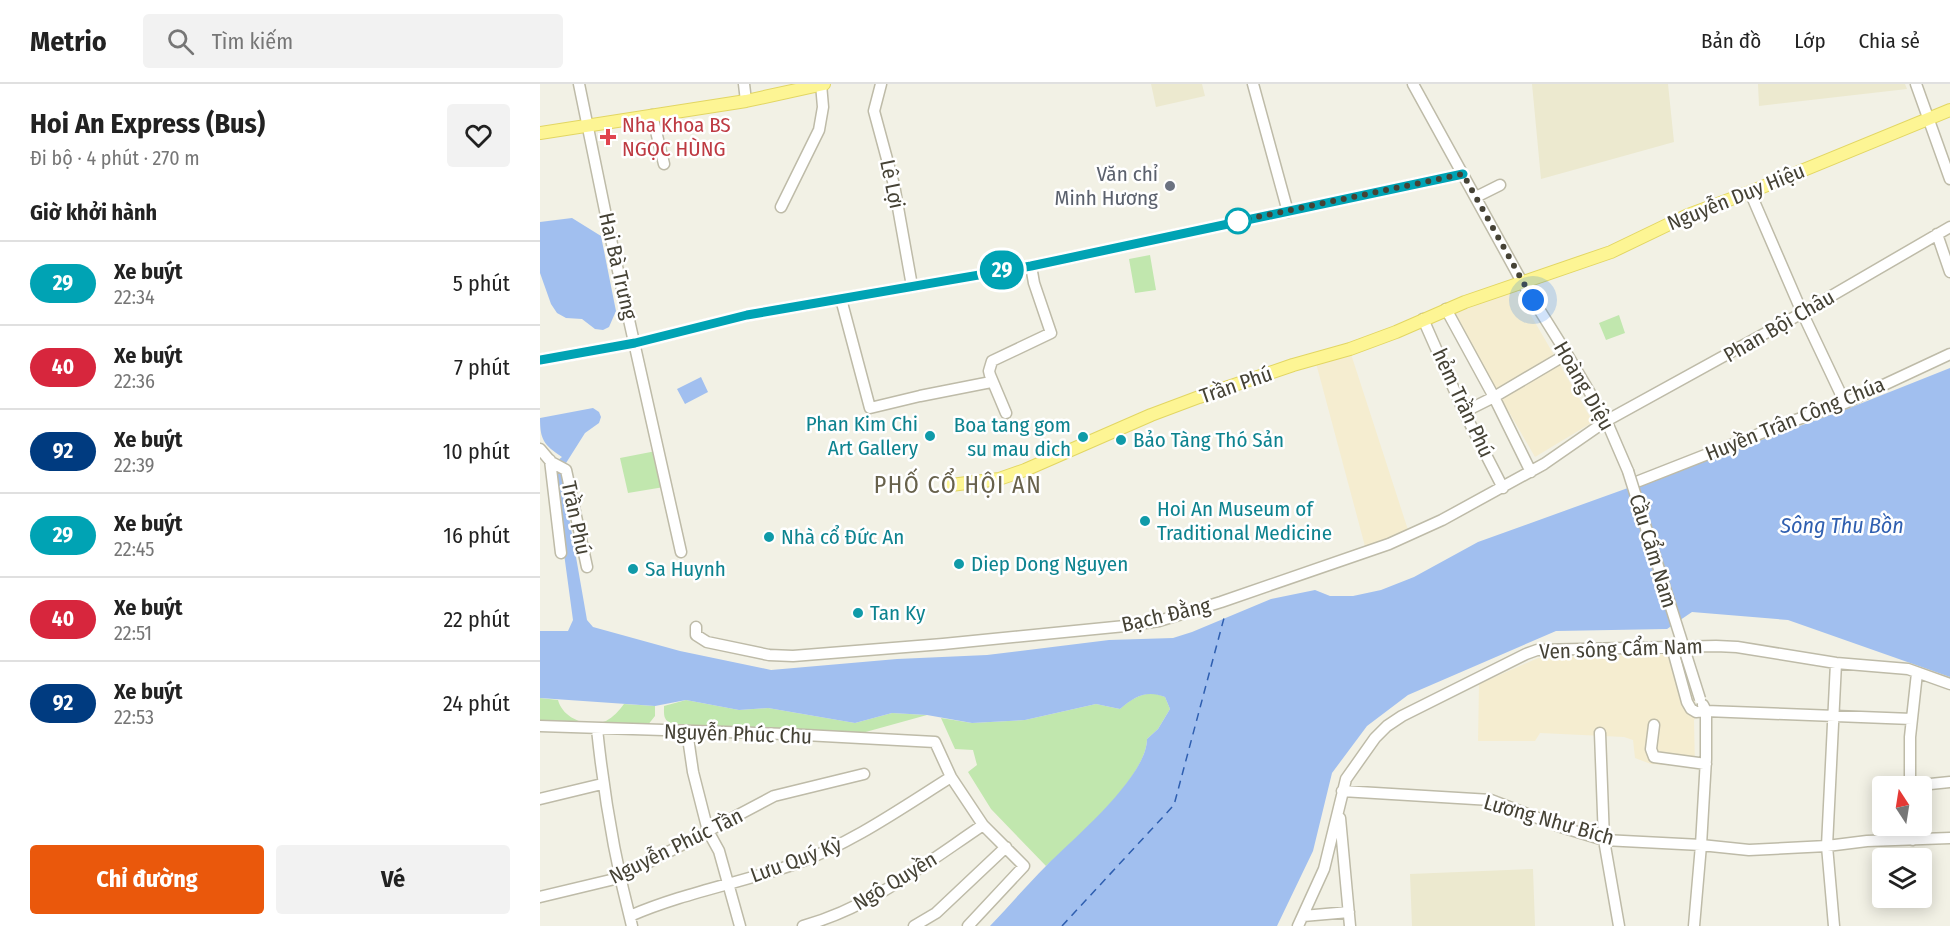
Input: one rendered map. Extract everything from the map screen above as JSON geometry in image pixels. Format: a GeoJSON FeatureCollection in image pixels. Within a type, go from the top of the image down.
{"type":"FeatureCollection","features":[{"type":"Feature","properties":{"kind":"main road"},"geometry":{"type":"LineString","coordinates":[[540,133],[746,101],[823,84]]}},
{"type":"Feature","properties":{"kind":"main road","name":"Nguyễn Duy Hiệu"},"geometry":{"type":"LineString","coordinates":[[1522,282],[1611,252],[1688,215],[1950,110]]}},
{"type":"Feature","properties":{"kind":"main road","name":"Trần Phú"},"geometry":{"type":"LineString","coordinates":[[951,485],[999,479],[1025,470],[1151,415],[1293,365],[1350,349],[1396,332],[1446,309],[1522,282]]}},
{"type":"Feature","properties":{"kind":"street","name":"Hai Bà Trưng"},"geometry":{"type":"LineString","coordinates":[[579,84],[610,235],[681,552]]}},
{"type":"Feature","properties":{"kind":"street"},"geometry":{"type":"LineString","coordinates":[[744,84],[746,101]]}},
{"type":"Feature","properties":{"kind":"street"},"geometry":{"type":"LineString","coordinates":[[781,207],[819,130],[823,84]]}},
{"type":"Feature","properties":{"kind":"street","name":"Lê Lợi"},"geometry":{"type":"LineString","coordinates":[[881,84],[874,111],[894,185],[912,286]]}},
{"type":"Feature","properties":{"kind":"street"},"geometry":{"type":"LineString","coordinates":[[1253,84],[1288,212]]}},
{"type":"Feature","properties":{"kind":"street","name":"Hoàng Diệu"},"geometry":{"type":"LineString","coordinates":[[1413,84],[1522,282],[1568,354],[1606,421],[1628,471]]}},
{"type":"Feature","properties":{"kind":"street"},"geometry":{"type":"LineString","coordinates":[[1916,84],[1950,178]]}},
{"type":"Feature","properties":{"kind":"street"},"geometry":{"type":"LineString","coordinates":[[652,115],[664,164]]}},
{"type":"Feature","properties":{"kind":"street"},"geometry":{"type":"LineString","coordinates":[[540,360],[635,343],[747,315],[1031,266],[1463,174]]}},
{"type":"Feature","properties":{"kind":"street"},"geometry":{"type":"LineString","coordinates":[[1476,197],[1500,185]]}},
{"type":"Feature","properties":{"kind":"street"},"geometry":{"type":"LineString","coordinates":[[1750,192],[1802,313],[1845,403]]}},
{"type":"Feature","properties":{"kind":"street","name":"Phan Bội Châu"},"geometry":{"type":"LineString","coordinates":[[1606,421],[1802,313],[1950,227]]}},
{"type":"Feature","properties":{"kind":"street"},"geometry":{"type":"LineString","coordinates":[[1937,234],[1950,272]]}},
{"type":"Feature","properties":{"kind":"street"},"geometry":{"type":"LineString","coordinates":[[1006,413],[991,382],[989,371],[992,361],[1051,333],[1034,283],[1031,266]]}},
{"type":"Feature","properties":{"kind":"street"},"geometry":{"type":"LineString","coordinates":[[841,299],[870,408],[991,382]]}},
{"type":"Feature","properties":{"kind":"street"},"geometry":{"type":"LineString","coordinates":[[1446,309],[1494,397],[1531,472]]}},
{"type":"Feature","properties":{"kind":"street","name":"hẻm Trần Phú"},"geometry":{"type":"LineString","coordinates":[[1423,319],[1464,412],[1503,488]]}},
{"type":"Feature","properties":{"kind":"street"},"geometry":{"type":"LineString","coordinates":[[1464,412],[1568,354]]}},
{"type":"Feature","properties":{"kind":"street","name":"Huyền Trân Công Chúa"},"geometry":{"type":"LineString","coordinates":[[1639,481],[1787,423],[1845,403],[1950,354]]}},
{"type":"Feature","properties":{"kind":"street","name":"Bạch Đằng"},"geometry":{"type":"LineString","coordinates":[[696,627],[696,634],[707,642],[780,656],[943,644],[1148,623],[1221,602],[1389,544],[1442,520],[1503,488],[1531,472],[1606,421]]}},
{"type":"Feature","properties":{"kind":"street","name":"Trần Phú"},"geometry":{"type":"LineString","coordinates":[[540,449],[550,461],[566,470],[587,567]]}},
{"type":"Feature","properties":{"kind":"street","name":"Trần Phú"},"geometry":{"type":"LineString","coordinates":[[550,461],[561,553]]}},
{"type":"Feature","properties":{"kind":"street","name":"Cầu Cẩm Nam"},"geometry":{"type":"LineString","coordinates":[[1628,471],[1700,699],[1706,711]]}},
{"type":"Feature","properties":{"kind":"street"},"geometry":{"type":"LineString","coordinates":[[1672,647],[1691,709],[1696,712],[1912,719]]}},
{"type":"Feature","properties":{"kind":"street","name":"Ven sông Cẩm Nam"},"geometry":{"type":"LineString","coordinates":[[1342,791],[1346,779],[1375,738],[1387,726],[1402,716],[1537,650],[1737,647],[1836,663],[1908,669],[1950,684]]}},
{"type":"Feature","properties":{"kind":"street"},"geometry":{"type":"LineString","coordinates":[[1834,926],[1827,846],[1836,663]]}},
{"type":"Feature","properties":{"kind":"street"},"geometry":{"type":"LineString","coordinates":[[1910,776],[1917,673]]}},
{"type":"Feature","properties":{"kind":"street"},"geometry":{"type":"LineString","coordinates":[[1694,926],[1706,764],[1706,711]]}},
{"type":"Feature","properties":{"kind":"street"},"geometry":{"type":"LineString","coordinates":[[1654,725],[1651,749],[1654,757],[1706,764]]}},
{"type":"Feature","properties":{"kind":"street","name":"Nguyễn Phúc Chu"},"geometry":{"type":"LineString","coordinates":[[540,726],[786,734],[935,742],[951,777]]}},
{"type":"Feature","properties":{"kind":"street"},"geometry":{"type":"LineString","coordinates":[[597,729],[602,784],[619,878],[631,921]]}},
{"type":"Feature","properties":{"kind":"street"},"geometry":{"type":"LineString","coordinates":[[687,731],[693,772],[708,831],[719,850],[740,926]]}},
{"type":"Feature","properties":{"kind":"street"},"geometry":{"type":"LineString","coordinates":[[1600,733],[1604,840],[1619,926]]}},
{"type":"Feature","properties":{"kind":"street","name":"Nguyễn Phúc Tần"},"geometry":{"type":"LineString","coordinates":[[540,897],[619,878],[774,796],[864,774]]}},
{"type":"Feature","properties":{"kind":"street"},"geometry":{"type":"LineString","coordinates":[[951,777],[983,825],[1023,866],[968,926]]}},
{"type":"Feature","properties":{"kind":"street","name":"Lưu Quý Kỳ"},"geometry":{"type":"LineString","coordinates":[[631,921],[661,902],[795,864],[847,842],[951,777]]}},
{"type":"Feature","properties":{"kind":"street"},"geometry":{"type":"LineString","coordinates":[[1932,784],[1950,782]]}},
{"type":"Feature","properties":{"kind":"street"},"geometry":{"type":"LineString","coordinates":[[540,799],[602,784]]}},
{"type":"Feature","properties":{"kind":"street"},"geometry":{"type":"LineString","coordinates":[[1300,921],[1324,869],[1342,791]]}},
{"type":"Feature","properties":{"kind":"street","name":"Lương Như Bích"},"geometry":{"type":"LineString","coordinates":[[1342,791],[1491,800],[1561,827],[1604,840],[1749,850],[1950,838]]}},
{"type":"Feature","properties":{"kind":"street"},"geometry":{"type":"LineString","coordinates":[[1339,812],[1350,926]]}},
{"type":"Feature","properties":{"kind":"street","name":"Ngô Quyền"},"geometry":{"type":"LineString","coordinates":[[803,926],[818,924],[860,905],[890,888],[983,825]]}},
{"type":"Feature","properties":{"kind":"street"},"geometry":{"type":"LineString","coordinates":[[1913,836],[1913,840]]}},
{"type":"Feature","properties":{"kind":"street"},"geometry":{"type":"LineString","coordinates":[[914,926],[936,913],[1006,847]]}},
{"type":"Feature","properties":{"kind":"street"},"geometry":{"type":"LineString","coordinates":[[1300,921],[1350,912]]}},
{"type":"Feature","properties":{"kind":"shaded area"},"geometry":{"type":"Polygon","coordinates":[[[1151,84],[1202,84],[1205,96],[1156,107],[1151,84]]]}},
{"type":"Feature","properties":{"kind":"shaded area"},"geometry":{"type":"Polygon","coordinates":[[[1532,84],[1668,84],[1674,142],[1541,179],[1532,84]]]}},
{"type":"Feature","properties":{"kind":"shaded area"},"geometry":{"type":"Polygon","coordinates":[[[1758,84],[1905,84],[1907,89],[1759,106],[1758,84]]]}},
{"type":"Feature","properties":{"kind":"shaded area"},"geometry":{"type":"Polygon","coordinates":[[[1515,288],[1593,422],[1535,457],[1453,315],[1515,288]]]}},
{"type":"Feature","properties":{"kind":"shaded area"},"geometry":{"type":"Polygon","coordinates":[[[1351,354],[1409,533],[1366,550],[1316,363],[1351,354]]]}},
{"type":"Feature","properties":{"kind":"shaded area"},"geometry":{"type":"Polygon","coordinates":[[[1673,654],[1691,689],[1698,714],[1694,720],[1695,767],[1651,764],[1635,758],[1633,740],[1624,737],[1540,733],[1535,741],[1478,741],[1479,684],[1538,658],[1673,654]]]}},
{"type":"Feature","properties":{"kind":"shaded area"},"geometry":{"type":"Polygon","coordinates":[[[1533,869],[1535,926],[1412,926],[1410,874],[1533,869]]]}},
{"type":"Feature","properties":{"kind":"green space"},"geometry":{"type":"Polygon","coordinates":[[[1150,255],[1156,290],[1135,293],[1129,259],[1150,255]]]}},
{"type":"Feature","properties":{"kind":"green space"},"geometry":{"type":"Polygon","coordinates":[[[1619,315],[1625,333],[1606,340],[1599,323],[1619,315]]]}},
{"type":"Feature","properties":{"kind":"green space"},"geometry":{"type":"Polygon","coordinates":[[[656,451],[664,487],[628,493],[620,458],[656,451]]]}},
{"type":"Feature","properties":{"kind":"green space"},"geometry":{"type":"Polygon","coordinates":[[[1154,693],[1165,697],[1170,709],[1158,729],[1147,739],[1144,754],[1135,771],[1107,807],[1046,866],[991,809],[968,772],[977,765],[973,750],[955,749],[941,718],[972,723],[1025,720],[1096,704],[1120,709],[1136,698],[1154,693]]]}},
{"type":"Feature","properties":{"kind":"green space"},"geometry":{"type":"Polygon","coordinates":[[[540,698],[558,700],[565,712],[584,722],[606,721],[624,704],[655,706],[655,716],[647,726],[540,723],[540,698]]]}},
{"type":"Feature","properties":{"kind":"green space"},"geometry":{"type":"Polygon","coordinates":[[[686,700],[739,710],[768,708],[855,723],[892,713],[927,715],[862,733],[672,724],[667,721],[664,706],[686,700]]]}},
{"type":"Feature","properties":{"kind":"water"},"geometry":{"type":"Polygon","coordinates":[[[572,218],[601,236],[616,311],[609,327],[603,330],[595,329],[582,319],[566,318],[557,313],[551,304],[540,273],[540,222],[572,218]]]}},
{"type":"Feature","properties":{"kind":"water","name":"Sông Thu Bồn"},"geometry":{"type":"Polygon","coordinates":[[[1950,368],[1950,677],[1788,620],[1692,612],[1667,629],[1556,631],[1408,695],[1367,726],[1332,773],[1313,851],[1277,926],[990,926],[1122,789],[1144,754],[1147,739],[1158,729],[1170,709],[1165,697],[1159,695],[1141,696],[1120,709],[1096,704],[1025,720],[972,723],[927,715],[892,713],[855,723],[768,708],[739,710],[686,700],[655,706],[540,698],[540,631],[568,631],[573,620],[552,465],[562,457],[544,441],[540,418],[593,408],[599,412],[601,417],[599,423],[585,433],[561,471],[587,620],[593,627],[680,651],[771,670],[897,659],[987,655],[1109,640],[1173,638],[1271,599],[1315,590],[1330,596],[1353,596],[1381,590],[1414,577],[1478,542],[1847,409],[1950,368]]]}},
{"type":"Feature","properties":{"kind":"water"},"geometry":{"type":"Polygon","coordinates":[[[701,377],[708,392],[685,404],[677,389],[701,377]]]}},
{"type":"Feature","properties":{"kind":"ferry route"},"geometry":{"type":"LineString","coordinates":[[1062,926],[1174,805],[1224,618]]}},
{"type":"Feature","properties":{"kind":"bus line","name":"29"},"geometry":{"type":"LineString","coordinates":[[540,360],[635,343],[747,315],[1031,266],[1463,174]]}},
{"type":"Feature","properties":{"kind":"place","name":"Nha Khoa BS NGỌC HÙNG"},"geometry":{"type":"Point","coordinates":[608,137]}},
{"type":"Feature","properties":{"kind":"place","name":"Văn chỉ Minh Hương"},"geometry":{"type":"Point","coordinates":[1170,186]}},
{"type":"Feature","properties":{"kind":"place","name":"Phan Kim Chi Art Gallery"},"geometry":{"type":"Point","coordinates":[930,436]}},
{"type":"Feature","properties":{"kind":"place","name":"Boa tang gom su mau dich"},"geometry":{"type":"Point","coordinates":[1083,437]}},
{"type":"Feature","properties":{"kind":"place","name":"Bảo Tàng Thó Sản"},"geometry":{"type":"Point","coordinates":[1121,440]}},
{"type":"Feature","properties":{"kind":"place","name":"Hoi An Museum of Traditional Medicine"},"geometry":{"type":"Point","coordinates":[1145,521]}},
{"type":"Feature","properties":{"kind":"place","name":"Nhà cổ Đức An"},"geometry":{"type":"Point","coordinates":[769,537]}},
{"type":"Feature","properties":{"kind":"place","name":"Diep Dong Nguyen"},"geometry":{"type":"Point","coordinates":[959,564]}},
{"type":"Feature","properties":{"kind":"place","name":"Sa Huynh"},"geometry":{"type":"Point","coordinates":[633,569]}},
{"type":"Feature","properties":{"kind":"place","name":"Tan Ky"},"geometry":{"type":"Point","coordinates":[858,613]}},
{"type":"Feature","properties":{"kind":"district","name":"PHỐ CỔ HỘI AN"},"geometry":{"type":"Point","coordinates":[958,485]}},
{"type":"Feature","properties":{"kind":"route"},"geometry":{"type":"LineString","coordinates":[[1238,221],[1463,174],[1533,300]]}}]}
